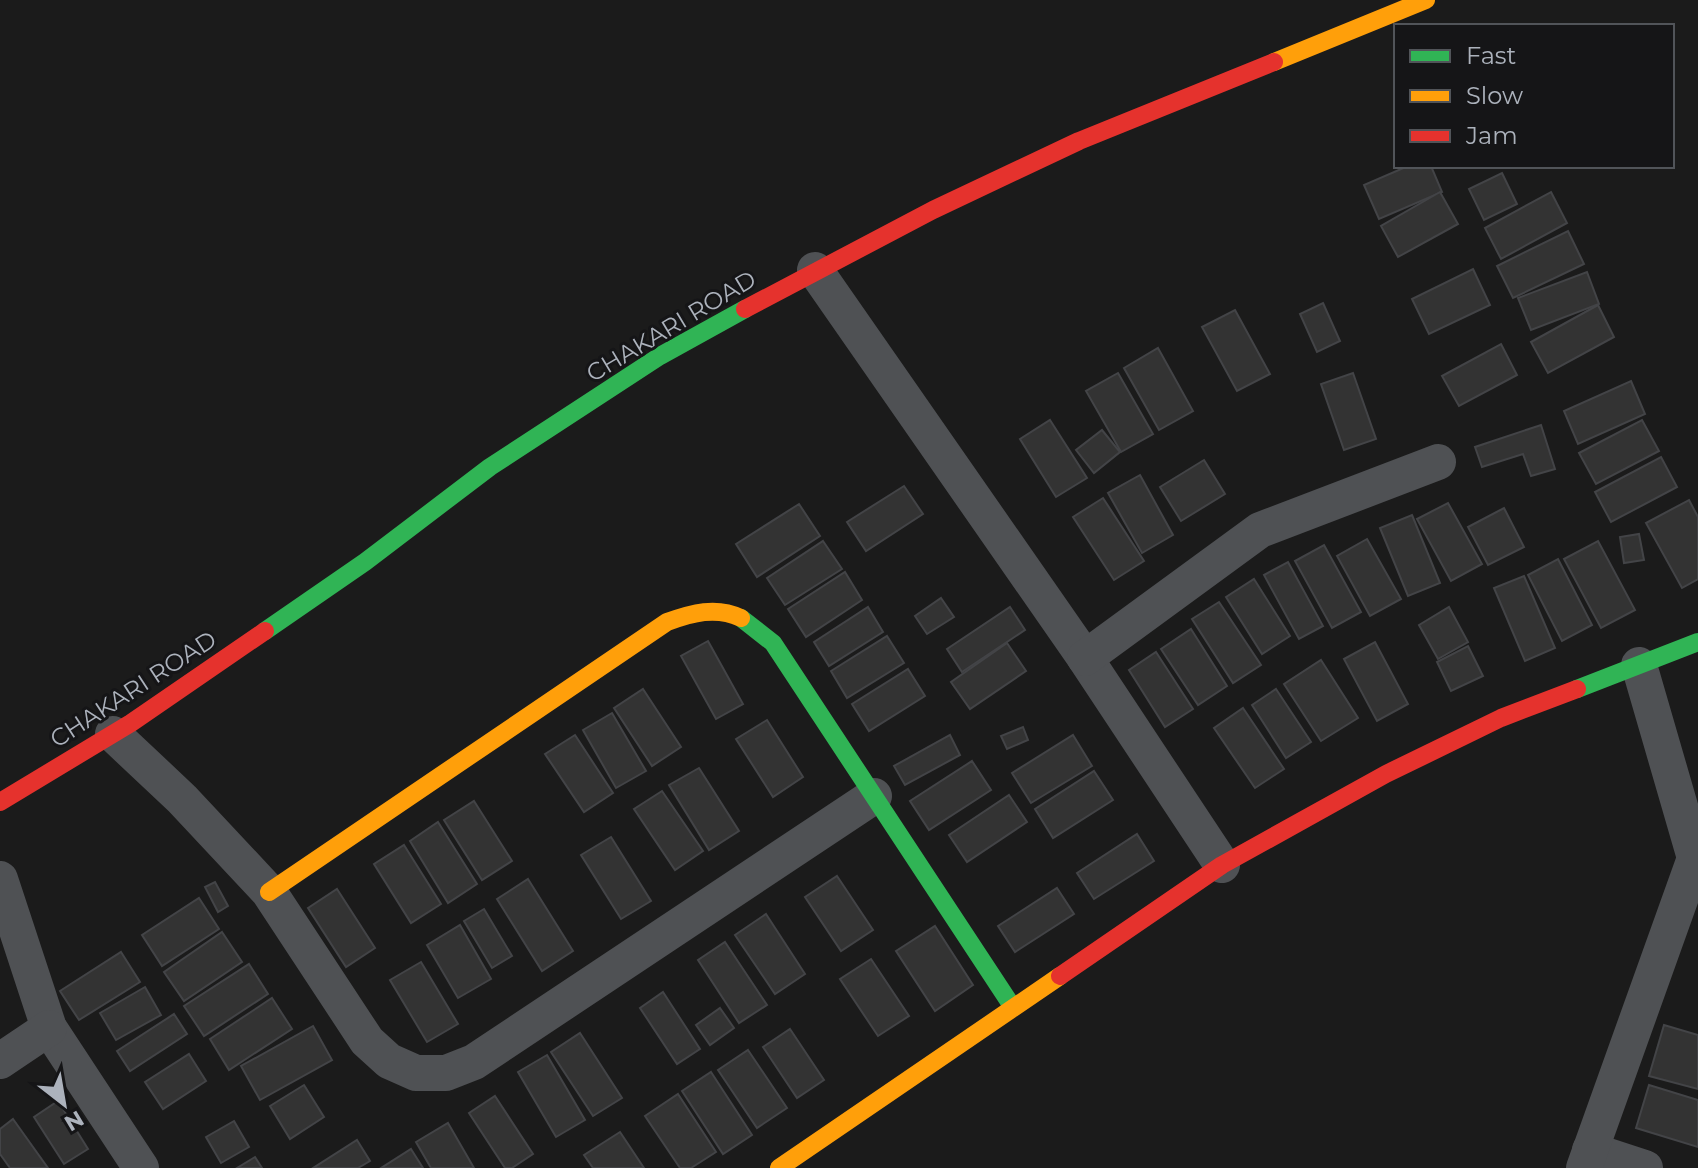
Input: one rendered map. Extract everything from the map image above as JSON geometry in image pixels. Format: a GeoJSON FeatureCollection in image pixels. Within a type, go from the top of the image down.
{"type":"FeatureCollection","features":[{"type":"Feature","properties":{"kind":"street","name":"CHAKARI ROAD"},"geometry":{"type":"LineString","coordinates":[[0,802],[113,734],[365,562],[490,467],[660,356],[815,270],[1079,141],[1426,0]]}},
{"type":"Feature","properties":{"kind":"street"},"geometry":{"type":"LineString","coordinates":[[815,270],[1085,658],[1222,865]]}},
{"type":"Feature","properties":{"kind":"street"},"geometry":{"type":"LineString","coordinates":[[1085,658],[1260,530],[1438,462]]}},
{"type":"Feature","properties":{"kind":"street"},"geometry":{"type":"LineString","coordinates":[[269,892],[667,622],[695,611],[725,611],[752,622],[773,643],[1012,1006]]}},
{"type":"Feature","properties":{"kind":"street"},"geometry":{"type":"LineString","coordinates":[[779,1168],[1222,865],[1386,774],[1501,718],[1698,642]]}},
{"type":"Feature","properties":{"kind":"street"},"geometry":{"type":"LineString","coordinates":[[1639,665],[1695,858],[1587,1159],[1645,1168]]}},
{"type":"Feature","properties":{"kind":"street"},"geometry":{"type":"LineString","coordinates":[[113,734],[182,799],[269,892],[367,1041],[389,1061],[416,1073],[446,1073],[474,1062],[874,796]]}},
{"type":"Feature","properties":{"kind":"street"},"geometry":{"type":"LineString","coordinates":[[0,879],[49,1028],[141,1168]]}},
{"type":"Feature","properties":{"kind":"street"},"geometry":{"type":"LineString","coordinates":[[0,1061],[49,1028]]}},
{"type":"Feature","properties":{"kind":"building"},"geometry":{"type":"Polygon","coordinates":[[[1403,168],[1432,168],[1442,192],[1379,219],[1364,185],[1403,168]]]}},
{"type":"Feature","properties":{"kind":"building"},"geometry":{"type":"Polygon","coordinates":[[[1502,173],[1517,204],[1484,220],[1469,189],[1502,173]]]}},
{"type":"Feature","properties":{"kind":"building"},"geometry":{"type":"Polygon","coordinates":[[[1440,192],[1458,224],[1398,257],[1381,226],[1440,192]]]}},
{"type":"Feature","properties":{"kind":"building"},"geometry":{"type":"Polygon","coordinates":[[[1551,192],[1567,223],[1501,259],[1485,228],[1551,192]]]}},
{"type":"Feature","properties":{"kind":"building"},"geometry":{"type":"Polygon","coordinates":[[[1568,231],[1584,264],[1513,298],[1497,266],[1568,231]]]}},
{"type":"Feature","properties":{"kind":"building"},"geometry":{"type":"Polygon","coordinates":[[[1473,269],[1490,305],[1429,334],[1412,299],[1473,269]]]}},
{"type":"Feature","properties":{"kind":"building"},"geometry":{"type":"Polygon","coordinates":[[[1587,272],[1599,304],[1531,330],[1518,298],[1587,272]]]}},
{"type":"Feature","properties":{"kind":"building"},"geometry":{"type":"Polygon","coordinates":[[[1323,303],[1340,341],[1317,352],[1300,314],[1323,303]]]}},
{"type":"Feature","properties":{"kind":"building"},"geometry":{"type":"Polygon","coordinates":[[[1598,305],[1614,337],[1548,373],[1531,342],[1598,305]]]}},
{"type":"Feature","properties":{"kind":"building"},"geometry":{"type":"Polygon","coordinates":[[[1235,310],[1270,374],[1237,391],[1202,327],[1235,310]]]}},
{"type":"Feature","properties":{"kind":"building"},"geometry":{"type":"Polygon","coordinates":[[[1501,344],[1517,375],[1459,406],[1442,376],[1501,344]]]}},
{"type":"Feature","properties":{"kind":"building"},"geometry":{"type":"Polygon","coordinates":[[[1158,348],[1193,411],[1159,430],[1124,368],[1158,348]]]}},
{"type":"Feature","properties":{"kind":"building"},"geometry":{"type":"Polygon","coordinates":[[[1118,373],[1153,434],[1121,452],[1086,391],[1118,373]]]}},
{"type":"Feature","properties":{"kind":"building"},"geometry":{"type":"Polygon","coordinates":[[[1353,373],[1376,439],[1344,450],[1321,384],[1353,373]]]}},
{"type":"Feature","properties":{"kind":"building"},"geometry":{"type":"Polygon","coordinates":[[[1631,381],[1645,414],[1578,444],[1564,411],[1631,381]]]}},
{"type":"Feature","properties":{"kind":"building"},"geometry":{"type":"Polygon","coordinates":[[[1050,420],[1087,478],[1056,497],[1020,439],[1050,420]]]}},
{"type":"Feature","properties":{"kind":"building"},"geometry":{"type":"Polygon","coordinates":[[[1642,420],[1659,451],[1596,484],[1579,453],[1642,420]]]}},
{"type":"Feature","properties":{"kind":"building"},"geometry":{"type":"Polygon","coordinates":[[[1541,425],[1555,469],[1531,476],[1523,454],[1482,467],[1475,447],[1541,425]]]}},
{"type":"Feature","properties":{"kind":"building"},"geometry":{"type":"Polygon","coordinates":[[[1102,430],[1120,452],[1094,473],[1076,450],[1102,430]]]}},
{"type":"Feature","properties":{"kind":"building"},"geometry":{"type":"Polygon","coordinates":[[[1661,457],[1677,487],[1611,522],[1595,492],[1661,457]]]}},
{"type":"Feature","properties":{"kind":"building"},"geometry":{"type":"Polygon","coordinates":[[[1204,460],[1225,494],[1181,521],[1160,487],[1204,460]]]}},
{"type":"Feature","properties":{"kind":"building"},"geometry":{"type":"Polygon","coordinates":[[[1140,475],[1173,535],[1142,553],[1108,493],[1140,475]]]}},
{"type":"Feature","properties":{"kind":"building"},"geometry":{"type":"Polygon","coordinates":[[[904,486],[923,514],[866,551],[847,522],[904,486]]]}},
{"type":"Feature","properties":{"kind":"building"},"geometry":{"type":"Polygon","coordinates":[[[1103,498],[1144,561],[1114,580],[1073,517],[1103,498]]]}},
{"type":"Feature","properties":{"kind":"building"},"geometry":{"type":"Polygon","coordinates":[[[1689,500],[1698,517],[1698,579],[1682,588],[1646,523],[1689,500]]]}},
{"type":"Feature","properties":{"kind":"building"},"geometry":{"type":"Polygon","coordinates":[[[1448,503],[1482,564],[1451,581],[1417,519],[1448,503]]]}},
{"type":"Feature","properties":{"kind":"building"},"geometry":{"type":"Polygon","coordinates":[[[799,504],[820,536],[757,577],[736,544],[799,504]]]}},
{"type":"Feature","properties":{"kind":"building"},"geometry":{"type":"Polygon","coordinates":[[[1504,508],[1524,547],[1488,565],[1468,527],[1504,508]]]}},
{"type":"Feature","properties":{"kind":"building"},"geometry":{"type":"Polygon","coordinates":[[[1412,515],[1440,583],[1408,596],[1380,528],[1412,515]]]}},
{"type":"Feature","properties":{"kind":"building"},"geometry":{"type":"Polygon","coordinates":[[[1639,534],[1644,560],[1624,563],[1620,537],[1639,534]]]}},
{"type":"Feature","properties":{"kind":"building"},"geometry":{"type":"Polygon","coordinates":[[[1367,539],[1401,599],[1370,616],[1337,556],[1367,539]]]}},
{"type":"Feature","properties":{"kind":"building"},"geometry":{"type":"Polygon","coordinates":[[[823,541],[842,569],[785,605],[767,578],[823,541]]]}},
{"type":"Feature","properties":{"kind":"building"},"geometry":{"type":"Polygon","coordinates":[[[1598,541],[1635,610],[1601,628],[1564,559],[1598,541]]]}},
{"type":"Feature","properties":{"kind":"building"},"geometry":{"type":"Polygon","coordinates":[[[1324,545],[1361,612],[1332,628],[1295,561],[1324,545]]]}},
{"type":"Feature","properties":{"kind":"building"},"geometry":{"type":"Polygon","coordinates":[[[1558,559],[1592,625],[1562,641],[1528,575],[1558,559]]]}},
{"type":"Feature","properties":{"kind":"building"},"geometry":{"type":"Polygon","coordinates":[[[1288,562],[1323,626],[1299,639],[1264,575],[1288,562]]]}},
{"type":"Feature","properties":{"kind":"building"},"geometry":{"type":"Polygon","coordinates":[[[845,572],[862,600],[806,637],[788,609],[845,572]]]}},
{"type":"Feature","properties":{"kind":"building"},"geometry":{"type":"Polygon","coordinates":[[[1524,576],[1555,648],[1525,661],[1494,588],[1524,576]]]}},
{"type":"Feature","properties":{"kind":"building"},"geometry":{"type":"Polygon","coordinates":[[[1254,579],[1290,636],[1262,654],[1226,597],[1254,579]]]}},
{"type":"Feature","properties":{"kind":"building"},"geometry":{"type":"Polygon","coordinates":[[[941,598],[954,617],[927,634],[915,616],[941,598]]]}},
{"type":"Feature","properties":{"kind":"building"},"geometry":{"type":"Polygon","coordinates":[[[1219,602],[1261,665],[1233,683],[1192,619],[1219,602]]]}},
{"type":"Feature","properties":{"kind":"building"},"geometry":{"type":"Polygon","coordinates":[[[868,607],[883,632],[829,666],[814,642],[868,607]]]}},
{"type":"Feature","properties":{"kind":"building"},"geometry":{"type":"Polygon","coordinates":[[[1010,607],[1025,630],[962,672],[947,649],[1010,607]]]}},
{"type":"Feature","properties":{"kind":"building"},"geometry":{"type":"Polygon","coordinates":[[[1449,607],[1468,642],[1438,659],[1419,625],[1449,607]]]}},
{"type":"Feature","properties":{"kind":"building"},"geometry":{"type":"Polygon","coordinates":[[[1191,629],[1227,686],[1198,705],[1161,649],[1191,629]]]}},
{"type":"Feature","properties":{"kind":"building"},"geometry":{"type":"Polygon","coordinates":[[[887,636],[904,663],[847,698],[831,671],[887,636]]]}},
{"type":"Feature","properties":{"kind":"building"},"geometry":{"type":"Polygon","coordinates":[[[708,641],[743,704],[716,719],[681,656],[708,641]]]}},
{"type":"Feature","properties":{"kind":"building"},"geometry":{"type":"Polygon","coordinates":[[[1375,642],[1408,704],[1377,721],[1344,659],[1375,642]]]}},
{"type":"Feature","properties":{"kind":"building"},"geometry":{"type":"Polygon","coordinates":[[[1007,643],[1026,671],[970,709],[951,682],[1007,643]]]}},
{"type":"Feature","properties":{"kind":"building"},"geometry":{"type":"Polygon","coordinates":[[[1468,646],[1483,676],[1451,691],[1437,662],[1468,646]]]}},
{"type":"Feature","properties":{"kind":"building"},"geometry":{"type":"Polygon","coordinates":[[[1156,652],[1193,709],[1165,727],[1129,670],[1156,652]]]}},
{"type":"Feature","properties":{"kind":"building"},"geometry":{"type":"Polygon","coordinates":[[[1321,660],[1358,718],[1321,741],[1284,684],[1321,660]]]}},
{"type":"Feature","properties":{"kind":"building"},"geometry":{"type":"Polygon","coordinates":[[[908,669],[925,696],[869,731],[852,704],[908,669]]]}},
{"type":"Feature","properties":{"kind":"building"},"geometry":{"type":"Polygon","coordinates":[[[643,689],[681,747],[652,766],[614,708],[643,689]]]}},
{"type":"Feature","properties":{"kind":"building"},"geometry":{"type":"Polygon","coordinates":[[[1276,689],[1311,742],[1286,758],[1252,705],[1276,689]]]}},
{"type":"Feature","properties":{"kind":"building"},"geometry":{"type":"Polygon","coordinates":[[[1243,708],[1284,769],[1255,788],[1214,728],[1243,708]]]}},
{"type":"Feature","properties":{"kind":"building"},"geometry":{"type":"Polygon","coordinates":[[[612,713],[646,771],[616,788],[583,730],[612,713]]]}},
{"type":"Feature","properties":{"kind":"building"},"geometry":{"type":"Polygon","coordinates":[[[767,720],[803,777],[773,797],[736,739],[767,720]]]}},
{"type":"Feature","properties":{"kind":"building"},"geometry":{"type":"Polygon","coordinates":[[[1023,727],[1028,740],[1007,749],[1001,736],[1023,727]]]}},
{"type":"Feature","properties":{"kind":"building"},"geometry":{"type":"Polygon","coordinates":[[[575,735],[613,793],[584,812],[545,754],[575,735]]]}},
{"type":"Feature","properties":{"kind":"building"},"geometry":{"type":"Polygon","coordinates":[[[950,735],[960,755],[905,785],[894,766],[950,735]]]}},
{"type":"Feature","properties":{"kind":"building"},"geometry":{"type":"Polygon","coordinates":[[[1073,735],[1092,766],[1031,803],[1012,773],[1073,735]]]}},
{"type":"Feature","properties":{"kind":"building"},"geometry":{"type":"Polygon","coordinates":[[[972,761],[991,790],[929,830],[910,801],[972,761]]]}},
{"type":"Feature","properties":{"kind":"building"},"geometry":{"type":"Polygon","coordinates":[[[699,768],[739,831],[709,850],[669,785],[699,768]]]}},
{"type":"Feature","properties":{"kind":"building"},"geometry":{"type":"Polygon","coordinates":[[[1094,771],[1113,800],[1053,838],[1035,809],[1094,771]]]}},
{"type":"Feature","properties":{"kind":"building"},"geometry":{"type":"Polygon","coordinates":[[[662,791],[703,851],[675,870],[634,809],[662,791]]]}},
{"type":"Feature","properties":{"kind":"building"},"geometry":{"type":"Polygon","coordinates":[[[1009,795],[1027,822],[967,862],[949,835],[1009,795]]]}},
{"type":"Feature","properties":{"kind":"building"},"geometry":{"type":"Polygon","coordinates":[[[474,801],[512,861],[482,880],[444,820],[474,801]]]}},
{"type":"Feature","properties":{"kind":"building"},"geometry":{"type":"Polygon","coordinates":[[[438,822],[477,884],[448,903],[410,841],[438,822]]]}},
{"type":"Feature","properties":{"kind":"building"},"geometry":{"type":"Polygon","coordinates":[[[1137,834],[1154,861],[1094,899],[1077,873],[1137,834]]]}},
{"type":"Feature","properties":{"kind":"building"},"geometry":{"type":"Polygon","coordinates":[[[611,837],[651,901],[621,919],[581,855],[611,837]]]}},
{"type":"Feature","properties":{"kind":"building"},"geometry":{"type":"Polygon","coordinates":[[[404,845],[441,904],[411,923],[374,864],[404,845]]]}},
{"type":"Feature","properties":{"kind":"building"},"geometry":{"type":"Polygon","coordinates":[[[837,876],[873,930],[841,951],[805,897],[837,876]]]}},
{"type":"Feature","properties":{"kind":"building"},"geometry":{"type":"Polygon","coordinates":[[[528,879],[573,951],[542,971],[497,899],[528,879]]]}},
{"type":"Feature","properties":{"kind":"building"},"geometry":{"type":"Polygon","coordinates":[[[215,882],[228,906],[218,912],[205,887],[215,882]]]}},
{"type":"Feature","properties":{"kind":"building"},"geometry":{"type":"Polygon","coordinates":[[[1057,888],[1074,914],[1015,952],[998,926],[1057,888]]]}},
{"type":"Feature","properties":{"kind":"building"},"geometry":{"type":"Polygon","coordinates":[[[337,889],[375,948],[346,967],[308,908],[337,889]]]}},
{"type":"Feature","properties":{"kind":"building"},"geometry":{"type":"Polygon","coordinates":[[[199,898],[219,929],[162,966],[142,935],[199,898]]]}},
{"type":"Feature","properties":{"kind":"building"},"geometry":{"type":"Polygon","coordinates":[[[484,909],[512,956],[492,968],[464,921],[484,909]]]}},
{"type":"Feature","properties":{"kind":"building"},"geometry":{"type":"Polygon","coordinates":[[[766,914],[805,974],[775,994],[735,935],[766,914]]]}},
{"type":"Feature","properties":{"kind":"building"},"geometry":{"type":"Polygon","coordinates":[[[460,925],[491,979],[458,998],[427,945],[460,925]]]}},
{"type":"Feature","properties":{"kind":"building"},"geometry":{"type":"Polygon","coordinates":[[[935,926],[973,985],[935,1011],[896,951],[935,926]]]}},
{"type":"Feature","properties":{"kind":"building"},"geometry":{"type":"Polygon","coordinates":[[[222,932],[242,962],[184,1001],[164,972],[222,932]]]}},
{"type":"Feature","properties":{"kind":"building"},"geometry":{"type":"Polygon","coordinates":[[[725,942],[767,1005],[739,1023],[698,960],[725,942]]]}},
{"type":"Feature","properties":{"kind":"building"},"geometry":{"type":"Polygon","coordinates":[[[121,952],[140,982],[79,1020],[60,991],[121,952]]]}},
{"type":"Feature","properties":{"kind":"building"},"geometry":{"type":"Polygon","coordinates":[[[871,959],[909,1016],[878,1036],[840,979],[871,959]]]}},
{"type":"Feature","properties":{"kind":"building"},"geometry":{"type":"Polygon","coordinates":[[[421,962],[458,1024],[427,1042],[390,980],[421,962]]]}},
{"type":"Feature","properties":{"kind":"building"},"geometry":{"type":"Polygon","coordinates":[[[249,964],[268,994],[204,1036],[184,1006],[249,964]]]}},
{"type":"Feature","properties":{"kind":"building"},"geometry":{"type":"Polygon","coordinates":[[[145,987],[161,1015],[116,1040],[100,1013],[145,987]]]}},
{"type":"Feature","properties":{"kind":"building"},"geometry":{"type":"Polygon","coordinates":[[[663,992],[700,1049],[677,1064],[640,1008],[663,992]]]}},
{"type":"Feature","properties":{"kind":"building"},"geometry":{"type":"Polygon","coordinates":[[[272,998],[292,1029],[229,1070],[210,1039],[272,998]]]}},
{"type":"Feature","properties":{"kind":"building"},"geometry":{"type":"Polygon","coordinates":[[[720,1008],[734,1028],[710,1045],[696,1025],[720,1008]]]}},
{"type":"Feature","properties":{"kind":"building"},"geometry":{"type":"Polygon","coordinates":[[[174,1014],[187,1034],[130,1071],[117,1051],[174,1014]]]}},
{"type":"Feature","properties":{"kind":"building"},"geometry":{"type":"Polygon","coordinates":[[[1664,1025],[1698,1035],[1698,1089],[1649,1076],[1664,1025]]]}},
{"type":"Feature","properties":{"kind":"building"},"geometry":{"type":"Polygon","coordinates":[[[313,1026],[332,1060],[260,1100],[241,1066],[313,1026]]]}},
{"type":"Feature","properties":{"kind":"building"},"geometry":{"type":"Polygon","coordinates":[[[790,1029],[824,1080],[797,1098],[763,1047],[790,1029]]]}},
{"type":"Feature","properties":{"kind":"building"},"geometry":{"type":"Polygon","coordinates":[[[580,1033],[622,1098],[593,1116],[551,1052],[580,1033]]]}},
{"type":"Feature","properties":{"kind":"building"},"geometry":{"type":"Polygon","coordinates":[[[748,1050],[787,1108],[757,1128],[718,1070],[748,1050]]]}},
{"type":"Feature","properties":{"kind":"building"},"geometry":{"type":"Polygon","coordinates":[[[189,1054],[206,1081],[163,1109],[145,1082],[189,1054]]]}},
{"type":"Feature","properties":{"kind":"building"},"geometry":{"type":"Polygon","coordinates":[[[547,1055],[585,1120],[556,1137],[518,1072],[547,1055]]]}},
{"type":"Feature","properties":{"kind":"building"},"geometry":{"type":"Polygon","coordinates":[[[711,1072],[752,1135],[723,1154],[682,1091],[711,1072]]]}},
{"type":"Feature","properties":{"kind":"building"},"geometry":{"type":"Polygon","coordinates":[[[304,1085],[324,1117],[290,1139],[270,1106],[304,1085]]]}},
{"type":"Feature","properties":{"kind":"building"},"geometry":{"type":"Polygon","coordinates":[[[1649,1085],[1698,1100],[1698,1147],[1636,1128],[1649,1085]]]}},
{"type":"Feature","properties":{"kind":"building"},"geometry":{"type":"Polygon","coordinates":[[[678,1094],[716,1152],[691,1168],[680,1168],[645,1116],[678,1094]]]}},
{"type":"Feature","properties":{"kind":"building"},"geometry":{"type":"Polygon","coordinates":[[[495,1096],[533,1154],[512,1168],[505,1168],[469,1113],[495,1096]]]}},
{"type":"Feature","properties":{"kind":"building"},"geometry":{"type":"Polygon","coordinates":[[[58,1101],[88,1149],[64,1164],[34,1117],[58,1101]]]}},
{"type":"Feature","properties":{"kind":"building"},"geometry":{"type":"Polygon","coordinates":[[[13,1119],[48,1168],[10,1168],[0,1154],[0,1129],[13,1119]]]}},
{"type":"Feature","properties":{"kind":"building"},"geometry":{"type":"Polygon","coordinates":[[[234,1121],[249,1147],[221,1163],[206,1137],[234,1121]]]}},
{"type":"Feature","properties":{"kind":"building"},"geometry":{"type":"Polygon","coordinates":[[[448,1123],[474,1168],[431,1168],[416,1142],[448,1123]]]}},
{"type":"Feature","properties":{"kind":"building"},"geometry":{"type":"Polygon","coordinates":[[[620,1132],[644,1168],[593,1168],[584,1155],[620,1132]]]}},
{"type":"Feature","properties":{"kind":"building"},"geometry":{"type":"Polygon","coordinates":[[[357,1140],[370,1161],[358,1168],[313,1168],[357,1140]]]}},
{"type":"Feature","properties":{"kind":"building"},"geometry":{"type":"Polygon","coordinates":[[[411,1149],[423,1168],[381,1168],[411,1149]]]}},
{"type":"Feature","properties":{"kind":"building"},"geometry":{"type":"Polygon","coordinates":[[[255,1157],[262,1168],[237,1168],[255,1157]]]}},
{"type":"Feature","properties":{"kind":"traffic: fast"},"geometry":{"type":"LineString","coordinates":[[265,631],[365,562],[490,467],[660,356],[745,309]]}},
{"type":"Feature","properties":{"kind":"traffic: fast"},"geometry":{"type":"LineString","coordinates":[[741,618],[773,643],[1012,1006]]}},
{"type":"Feature","properties":{"kind":"traffic: fast"},"geometry":{"type":"LineString","coordinates":[[1577,689],[1698,642]]}},
{"type":"Feature","properties":{"kind":"traffic: slow"},"geometry":{"type":"LineString","coordinates":[[1274,62],[1426,0]]}},
{"type":"Feature","properties":{"kind":"traffic: slow"},"geometry":{"type":"LineString","coordinates":[[269,892],[667,622],[713,612],[741,618]]}},
{"type":"Feature","properties":{"kind":"traffic: slow"},"geometry":{"type":"LineString","coordinates":[[779,1168],[1060,976]]}},
{"type":"Feature","properties":{"kind":"traffic: jam"},"geometry":{"type":"LineString","coordinates":[[745,309],[933,210],[1079,141],[1274,62]]}},
{"type":"Feature","properties":{"kind":"traffic: jam"},"geometry":{"type":"LineString","coordinates":[[0,802],[131,723],[265,631]]}},
{"type":"Feature","properties":{"kind":"traffic: jam"},"geometry":{"type":"LineString","coordinates":[[1060,976],[1222,865],[1386,774],[1501,718],[1577,689]]}}]}
